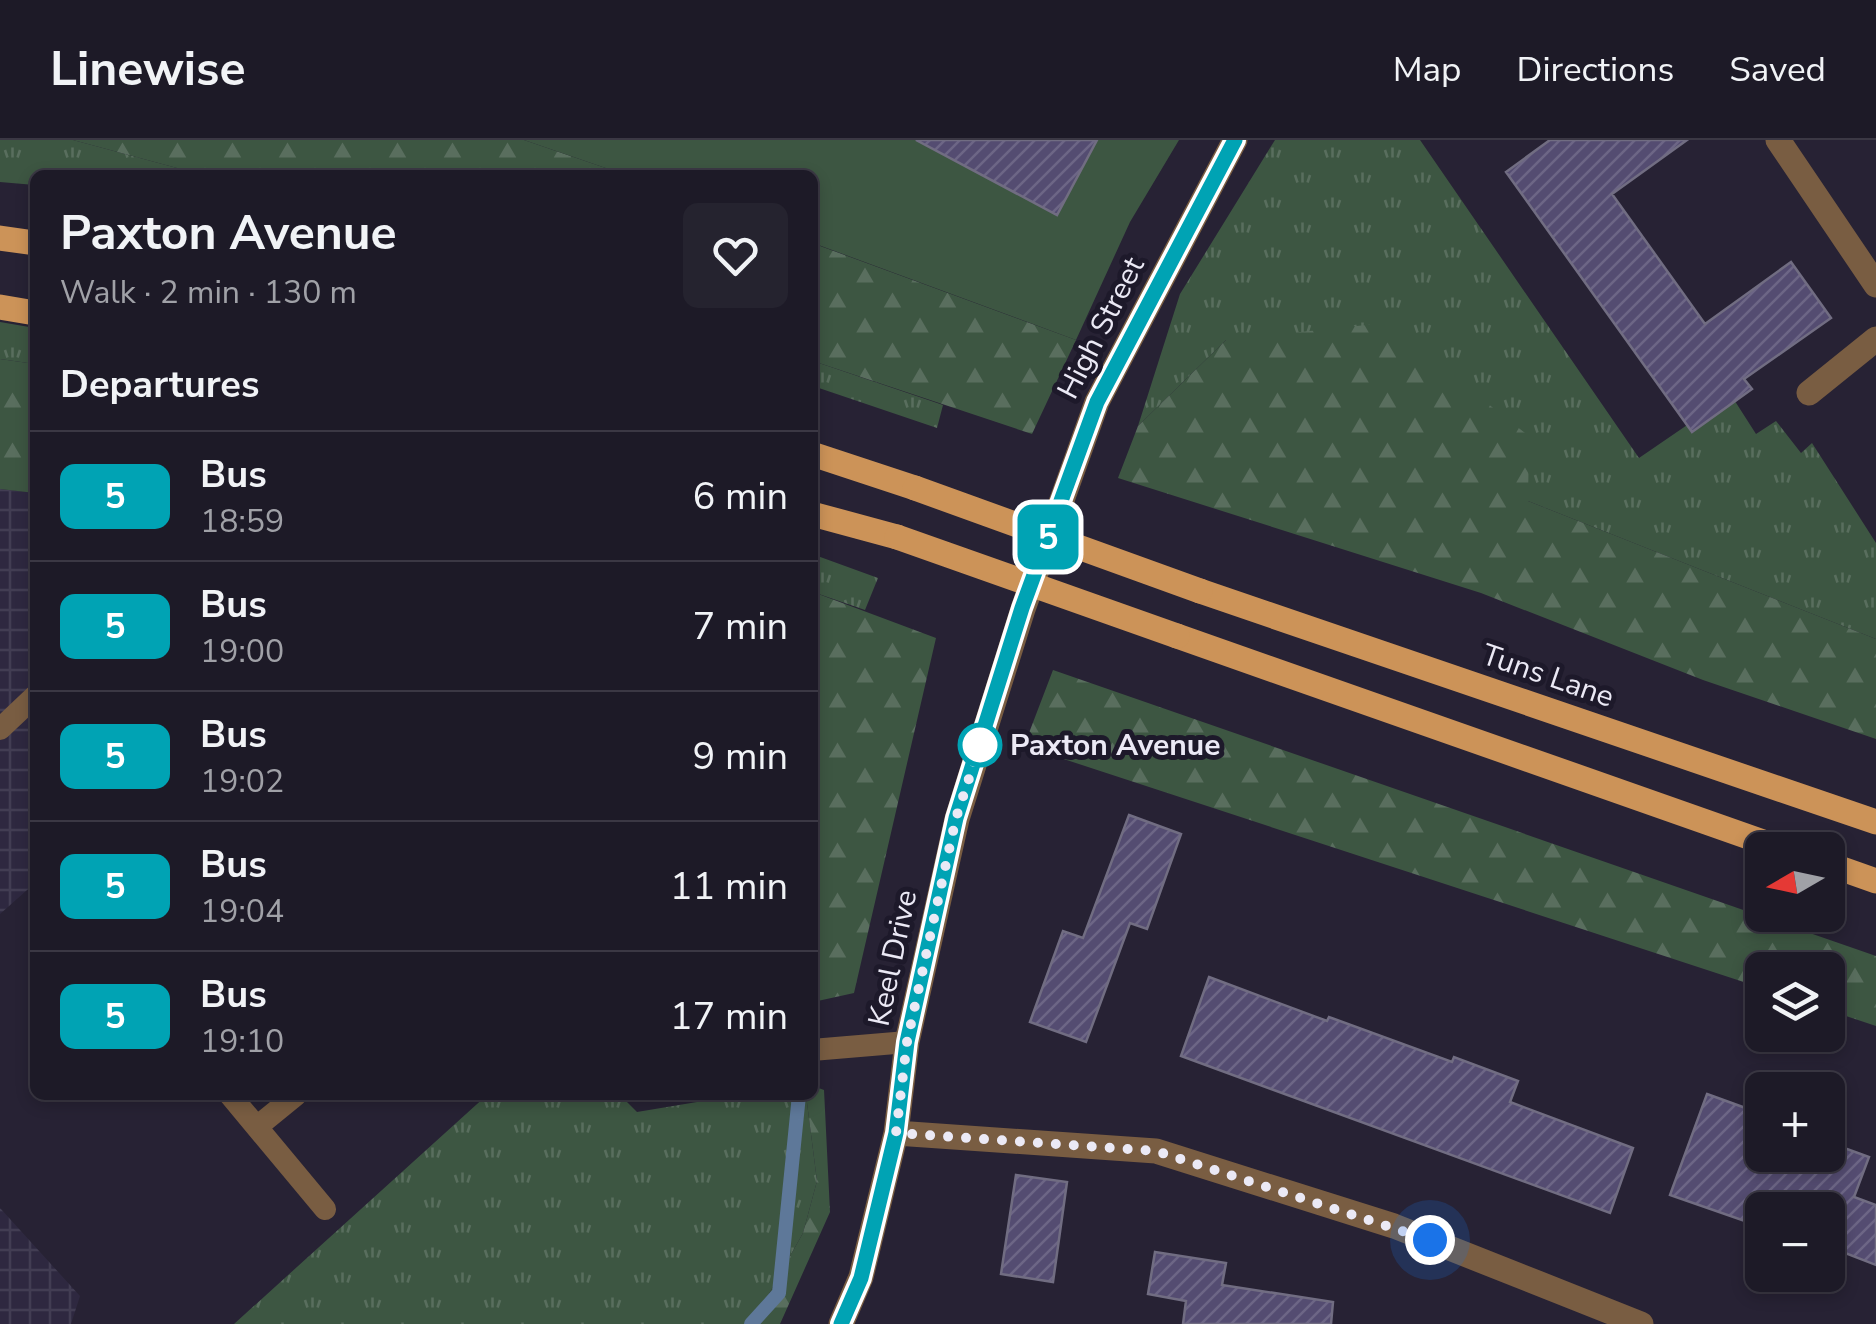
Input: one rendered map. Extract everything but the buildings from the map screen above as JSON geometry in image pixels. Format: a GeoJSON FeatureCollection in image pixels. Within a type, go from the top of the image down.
{"type":"FeatureCollection","features":[{"type":"Feature","properties":{"kind":"main road"},"geometry":{"type":"LineString","coordinates":[[0,238],[30,243]]}},
{"type":"Feature","properties":{"kind":"main road"},"geometry":{"type":"LineString","coordinates":[[0,306],[30,312]]}},
{"type":"Feature","properties":{"kind":"main road","name":"Tuns Lane"},"geometry":{"type":"LineString","coordinates":[[818,456],[1876,822]]}},
{"type":"Feature","properties":{"kind":"main road"},"geometry":{"type":"LineString","coordinates":[[818,516],[897,537],[1745,836]]}},
{"type":"Feature","properties":{"kind":"main road"},"geometry":{"type":"LineString","coordinates":[[1845,870],[1876,882]]}},
{"type":"Feature","properties":{"kind":"street","name":"High Street"},"geometry":{"type":"LineString","coordinates":[[1022,608],[1097,402],[1235,140]]}},
{"type":"Feature","properties":{"kind":"street"},"geometry":{"type":"LineString","coordinates":[[1778,140],[1876,285]]}},
{"type":"Feature","properties":{"kind":"street"},"geometry":{"type":"LineString","coordinates":[[1809,394],[1876,339]]}},
{"type":"Feature","properties":{"kind":"street","name":"Keel Drive"},"geometry":{"type":"LineString","coordinates":[[841,1324],[861,1278],[896,1133],[907,1042],[956,818],[1022,608]]}},
{"type":"Feature","properties":{"kind":"street"},"geometry":{"type":"LineString","coordinates":[[896,1133],[1156,1151],[1394,1226],[1641,1324]]}},
{"type":"Feature","properties":{"kind":"lane"},"geometry":{"type":"LineString","coordinates":[[0,729],[30,701]]}},
{"type":"Feature","properties":{"kind":"lane"},"geometry":{"type":"LineString","coordinates":[[818,1049],[907,1042]]}},
{"type":"Feature","properties":{"kind":"lane"},"geometry":{"type":"LineString","coordinates":[[235,1100],[325,1209]]}},
{"type":"Feature","properties":{"kind":"lane"},"geometry":{"type":"LineString","coordinates":[[258,1126],[290,1100]]}},
{"type":"Feature","properties":{"kind":"shaded area"},"geometry":{"type":"Polygon","coordinates":[[[0,489],[30,492],[30,887],[0,914],[0,489]]]}},
{"type":"Feature","properties":{"kind":"shaded area"},"geometry":{"type":"Polygon","coordinates":[[[0,1208],[80,1296],[71,1324],[0,1324],[0,1208]]]}},
{"type":"Feature","properties":{"kind":"green space"},"geometry":{"type":"Polygon","coordinates":[[[0,140],[73,140],[184,170],[30,170],[30,185],[0,182],[0,140]]]}},
{"type":"Feature","properties":{"kind":"green space"},"geometry":{"type":"Polygon","coordinates":[[[73,140],[524,140],[611,170],[184,170],[73,140]]]}},
{"type":"Feature","properties":{"kind":"green space"},"geometry":{"type":"Polygon","coordinates":[[[524,140],[1179,140],[1130,222],[1076,340],[818,245],[818,170],[611,170],[524,140]]]}},
{"type":"Feature","properties":{"kind":"green space"},"geometry":{"type":"Polygon","coordinates":[[[1275,140],[1420,140],[1639,458],[1731,395],[1756,434],[1776,421],[1801,453],[1812,443],[1876,543],[1876,639],[1528,501],[1226,340],[1138,426],[1180,294],[1275,140]]]}},
{"type":"Feature","properties":{"kind":"green space"},"geometry":{"type":"Polygon","coordinates":[[[818,245],[1076,340],[1032,434],[818,363],[818,245]]]}},
{"type":"Feature","properties":{"kind":"green space"},"geometry":{"type":"Polygon","coordinates":[[[0,322],[30,327],[30,363],[0,359],[0,322]]]}},
{"type":"Feature","properties":{"kind":"green space"},"geometry":{"type":"Polygon","coordinates":[[[1385,323],[1529,436],[1528,501],[1876,639],[1876,739],[1703,680],[1481,593],[1118,478],[1138,426],[1226,340],[1385,323]]]}},
{"type":"Feature","properties":{"kind":"green space"},"geometry":{"type":"Polygon","coordinates":[[[0,359],[30,363],[30,492],[0,489],[0,359]]]}},
{"type":"Feature","properties":{"kind":"green space"},"geometry":{"type":"Polygon","coordinates":[[[818,363],[943,405],[937,428],[818,388],[818,363]]]}},
{"type":"Feature","properties":{"kind":"green space"},"geometry":{"type":"Polygon","coordinates":[[[818,556],[878,578],[865,610],[818,594],[818,556]]]}},
{"type":"Feature","properties":{"kind":"green space"},"geometry":{"type":"Polygon","coordinates":[[[818,594],[936,638],[854,993],[818,1001],[818,594]]]}},
{"type":"Feature","properties":{"kind":"green space"},"geometry":{"type":"Polygon","coordinates":[[[1053,670],[1745,910],[1745,932],[1807,932],[1876,956],[1876,1026],[1845,1016],[1845,952],[1745,952],[1745,982],[1024,746],[1053,670]]]}},
{"type":"Feature","properties":{"kind":"green space"},"geometry":{"type":"Polygon","coordinates":[[[818,1088],[824,1090],[830,1212],[780,1324],[752,1324],[803,1233],[817,1181],[807,1100],[818,1100],[818,1088]]]}},
{"type":"Feature","properties":{"kind":"green space"},"geometry":{"type":"Polygon","coordinates":[[[481,1100],[625,1100],[637,1112],[709,1100],[807,1100],[817,1181],[803,1233],[752,1324],[234,1324],[481,1100]]]}},
{"type":"Feature","properties":{"kind":"waterway"},"geometry":{"type":"LineString","coordinates":[[751,1324],[779,1293],[798,1100]]}},
{"type":"Feature","properties":{"kind":"bus line","name":"5"},"geometry":{"type":"LineString","coordinates":[[841,1324],[861,1278],[896,1133],[907,1042],[956,818],[1022,608],[1097,402],[1235,140]]}},
{"type":"Feature","properties":{"kind":"place","name":"Paxton Avenue"},"geometry":{"type":"Point","coordinates":[980,745]}},
{"type":"Feature","properties":{"kind":"route"},"geometry":{"type":"LineString","coordinates":[[980,745],[956,818],[907,1042],[896,1133],[1156,1151],[1430,1240]]}}]}
